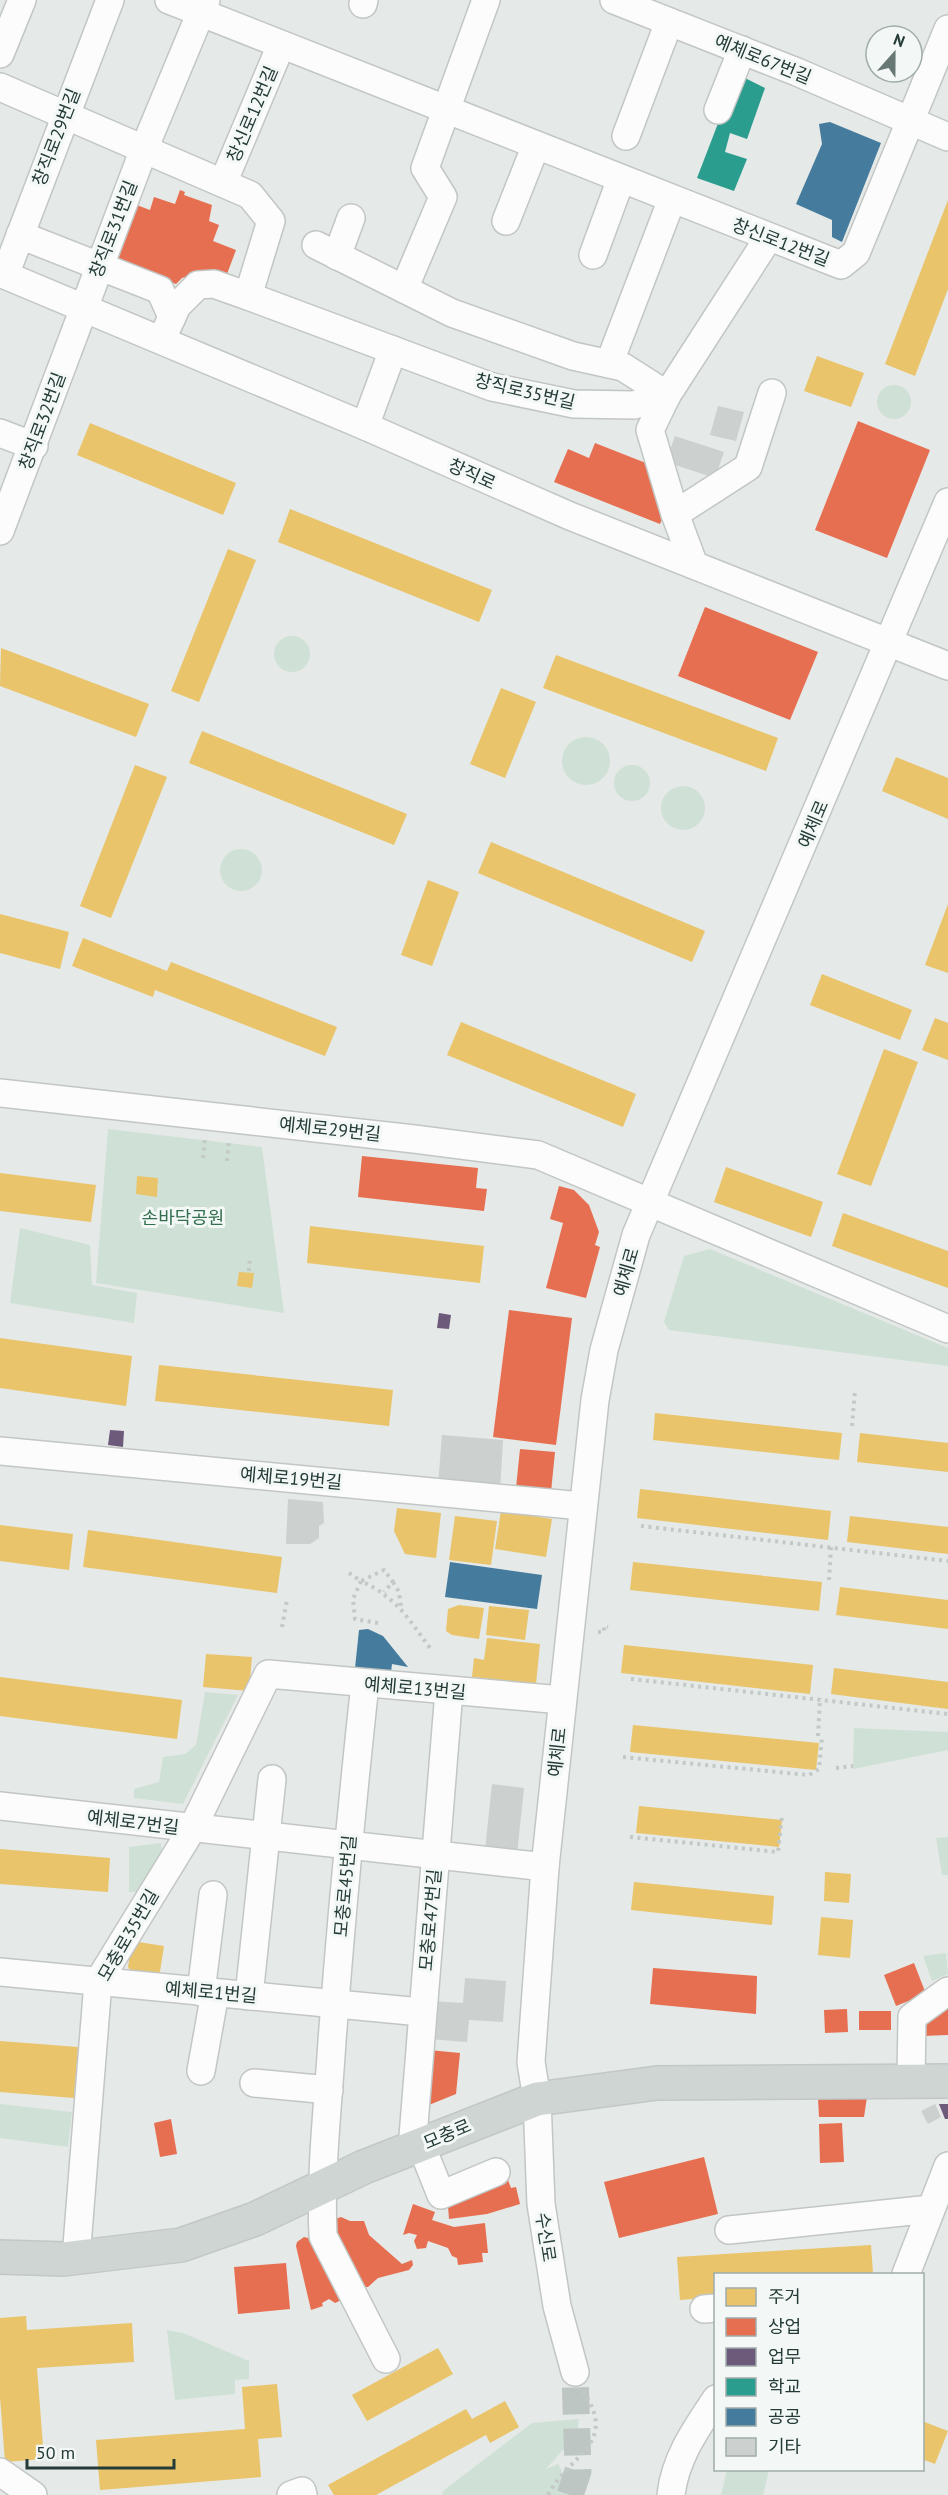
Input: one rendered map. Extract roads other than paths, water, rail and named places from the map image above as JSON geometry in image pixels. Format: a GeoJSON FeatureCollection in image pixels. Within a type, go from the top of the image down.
{"type":"FeatureCollection","features":[{"type":"Feature","properties":{"kind":"main road","name":"모충로"},"geometry":{"type":"LineString","coordinates":[[0,2257],[76,2258],[182,2245],[255,2219],[322,2187],[537,2100],[657,2083],[948,2081]]}},
{"type":"Feature","properties":{"kind":"street"},"geometry":{"type":"LineString","coordinates":[[0,54],[22,0]]}},
{"type":"Feature","properties":{"kind":"street","name":"창직로29번길"},"geometry":{"type":"LineString","coordinates":[[2,274],[20,235],[64,115],[110,0]]}},
{"type":"Feature","properties":{"kind":"street","name":"창신로12번길"},"geometry":{"type":"LineString","coordinates":[[169,0],[204,7],[281,45],[840,265],[856,252],[910,121]]}},
{"type":"Feature","properties":{"kind":"street"},"geometry":{"type":"LineString","coordinates":[[404,289],[443,196],[424,168],[444,108],[486,0]]}},
{"type":"Feature","properties":{"kind":"street","name":"예체로67번길"},"geometry":{"type":"LineString","coordinates":[[614,0],[742,50],[948,137]]}},
{"type":"Feature","properties":{"kind":"street","name":"창직로31번길"},"geometry":{"type":"LineString","coordinates":[[83,309],[144,149],[204,7]]}},
{"type":"Feature","properties":{"kind":"street"},"geometry":{"type":"LineString","coordinates":[[626,136],[669,22]]}},
{"type":"Feature","properties":{"kind":"street"},"geometry":{"type":"LineString","coordinates":[[910,121],[948,29]]}},
{"type":"Feature","properties":{"kind":"street","name":"창신로12번길"},"geometry":{"type":"LineString","coordinates":[[223,183],[281,45]]}},
{"type":"Feature","properties":{"kind":"street"},"geometry":{"type":"LineString","coordinates":[[718,110],[742,50]]}},
{"type":"Feature","properties":{"kind":"street"},"geometry":{"type":"LineString","coordinates":[[0,87],[250,195],[271,221],[248,296]]}},
{"type":"Feature","properties":{"kind":"street"},"geometry":{"type":"LineString","coordinates":[[506,221],[536,145]]}},
{"type":"Feature","properties":{"kind":"street"},"geometry":{"type":"LineString","coordinates":[[593,255],[621,179]]}},
{"type":"Feature","properties":{"kind":"street"},"geometry":{"type":"LineString","coordinates":[[609,364],[672,199]]}},
{"type":"Feature","properties":{"kind":"street"},"geometry":{"type":"LineString","coordinates":[[351,218],[326,251],[452,313],[573,356],[623,367],[667,395]]}},
{"type":"Feature","properties":{"kind":"street"},"geometry":{"type":"LineString","coordinates":[[20,235],[160,290],[172,317]]}},
{"type":"Feature","properties":{"kind":"street"},"geometry":{"type":"LineString","coordinates":[[694,565],[675,514],[650,430],[667,395],[769,237]]}},
{"type":"Feature","properties":{"kind":"street","name":"창직로"},"geometry":{"type":"LineString","coordinates":[[2,274],[365,426],[570,516],[948,666]]}},
{"type":"Feature","properties":{"kind":"street","name":"창직로35번길"},"geometry":{"type":"LineString","coordinates":[[161,342],[177,306],[198,285],[214,284],[492,387],[574,405],[634,405],[667,395]]}},
{"type":"Feature","properties":{"kind":"street","name":"창직로32번길"},"geometry":{"type":"LineString","coordinates":[[0,531],[34,446],[83,309]]}},
{"type":"Feature","properties":{"kind":"street"},"geometry":{"type":"LineString","coordinates":[[365,426],[393,350]]}},
{"type":"Feature","properties":{"kind":"street"},"geometry":{"type":"LineString","coordinates":[[675,514],[748,467],[772,393]]}},
{"type":"Feature","properties":{"kind":"street"},"geometry":{"type":"LineString","coordinates":[[0,433],[34,446]]}},
{"type":"Feature","properties":{"kind":"street","name":"예체로"},"geometry":{"type":"LineString","coordinates":[[537,2100],[531,2062],[545,1867],[582,1506],[595,1400],[604,1350],[636,1235],[948,502]]}},
{"type":"Feature","properties":{"kind":"street","name":"예체로29번길"},"geometry":{"type":"LineString","coordinates":[[0,1093],[538,1155],[948,1329]]}},
{"type":"Feature","properties":{"kind":"street","name":"예체로19번길"},"geometry":{"type":"LineString","coordinates":[[0,1451],[582,1506]]}},
{"type":"Feature","properties":{"kind":"street","name":"예체로13번길"},"geometry":{"type":"LineString","coordinates":[[268,1674],[562,1700]]}},
{"type":"Feature","properties":{"kind":"street","name":"모충로35번길"},"geometry":{"type":"LineString","coordinates":[[76,2258],[98,1982],[192,1829],[268,1674]]}},
{"type":"Feature","properties":{"kind":"street","name":"모충로45번길"},"geometry":{"type":"LineString","coordinates":[[365,1684],[348,1846],[335,2004],[322,2187],[323,2236],[386,2359]]}},
{"type":"Feature","properties":{"kind":"street","name":"모충로47번길"},"geometry":{"type":"LineString","coordinates":[[417,2147],[421,2012],[449,1691]]}},
{"type":"Feature","properties":{"kind":"street"},"geometry":{"type":"LineString","coordinates":[[249,1996],[272,1779]]}},
{"type":"Feature","properties":{"kind":"street","name":"예체로7번길"},"geometry":{"type":"LineString","coordinates":[[0,1806],[545,1867]]}},
{"type":"Feature","properties":{"kind":"street"},"geometry":{"type":"LineString","coordinates":[[201,2071],[213,1895]]}},
{"type":"Feature","properties":{"kind":"street","name":"예체로1번길"},"geometry":{"type":"LineString","coordinates":[[0,1972],[421,2012]]}},
{"type":"Feature","properties":{"kind":"street"},"geometry":{"type":"LineString","coordinates":[[911,2081],[912,2017],[948,1991]]}},
{"type":"Feature","properties":{"kind":"street"},"geometry":{"type":"LineString","coordinates":[[254,2083],[329,2090]]}},
{"type":"Feature","properties":{"kind":"street","name":"수신로"},"geometry":{"type":"LineString","coordinates":[[537,2100],[541,2204],[556,2306],[578,2380]]}},
{"type":"Feature","properties":{"kind":"street"},"geometry":{"type":"LineString","coordinates":[[417,2147],[441,2195],[496,2172]]}},
{"type":"Feature","properties":{"kind":"street"},"geometry":{"type":"LineString","coordinates":[[906,2273],[948,2166]]}},
{"type":"Feature","properties":{"kind":"street"},"geometry":{"type":"LineString","coordinates":[[729,2230],[931,2209]]}},
{"type":"Feature","properties":{"kind":"street"},"geometry":{"type":"LineString","coordinates":[[671,2495],[673,2476],[686,2446],[714,2402]]}},
{"type":"Feature","properties":{"kind":"street"},"geometry":{"type":"LineString","coordinates":[[0,2472],[33,2495]]}},
{"type":"Feature","properties":{"kind":"tunnel"},"geometry":{"type":"LineString","coordinates":[[570,2495],[578,2471],[575,2372]]}},
{"type":"Feature","properties":{"kind":"park label","name":"손바닥공원"},"geometry":{"type":"Point","coordinates":[183,1217]}}]}
